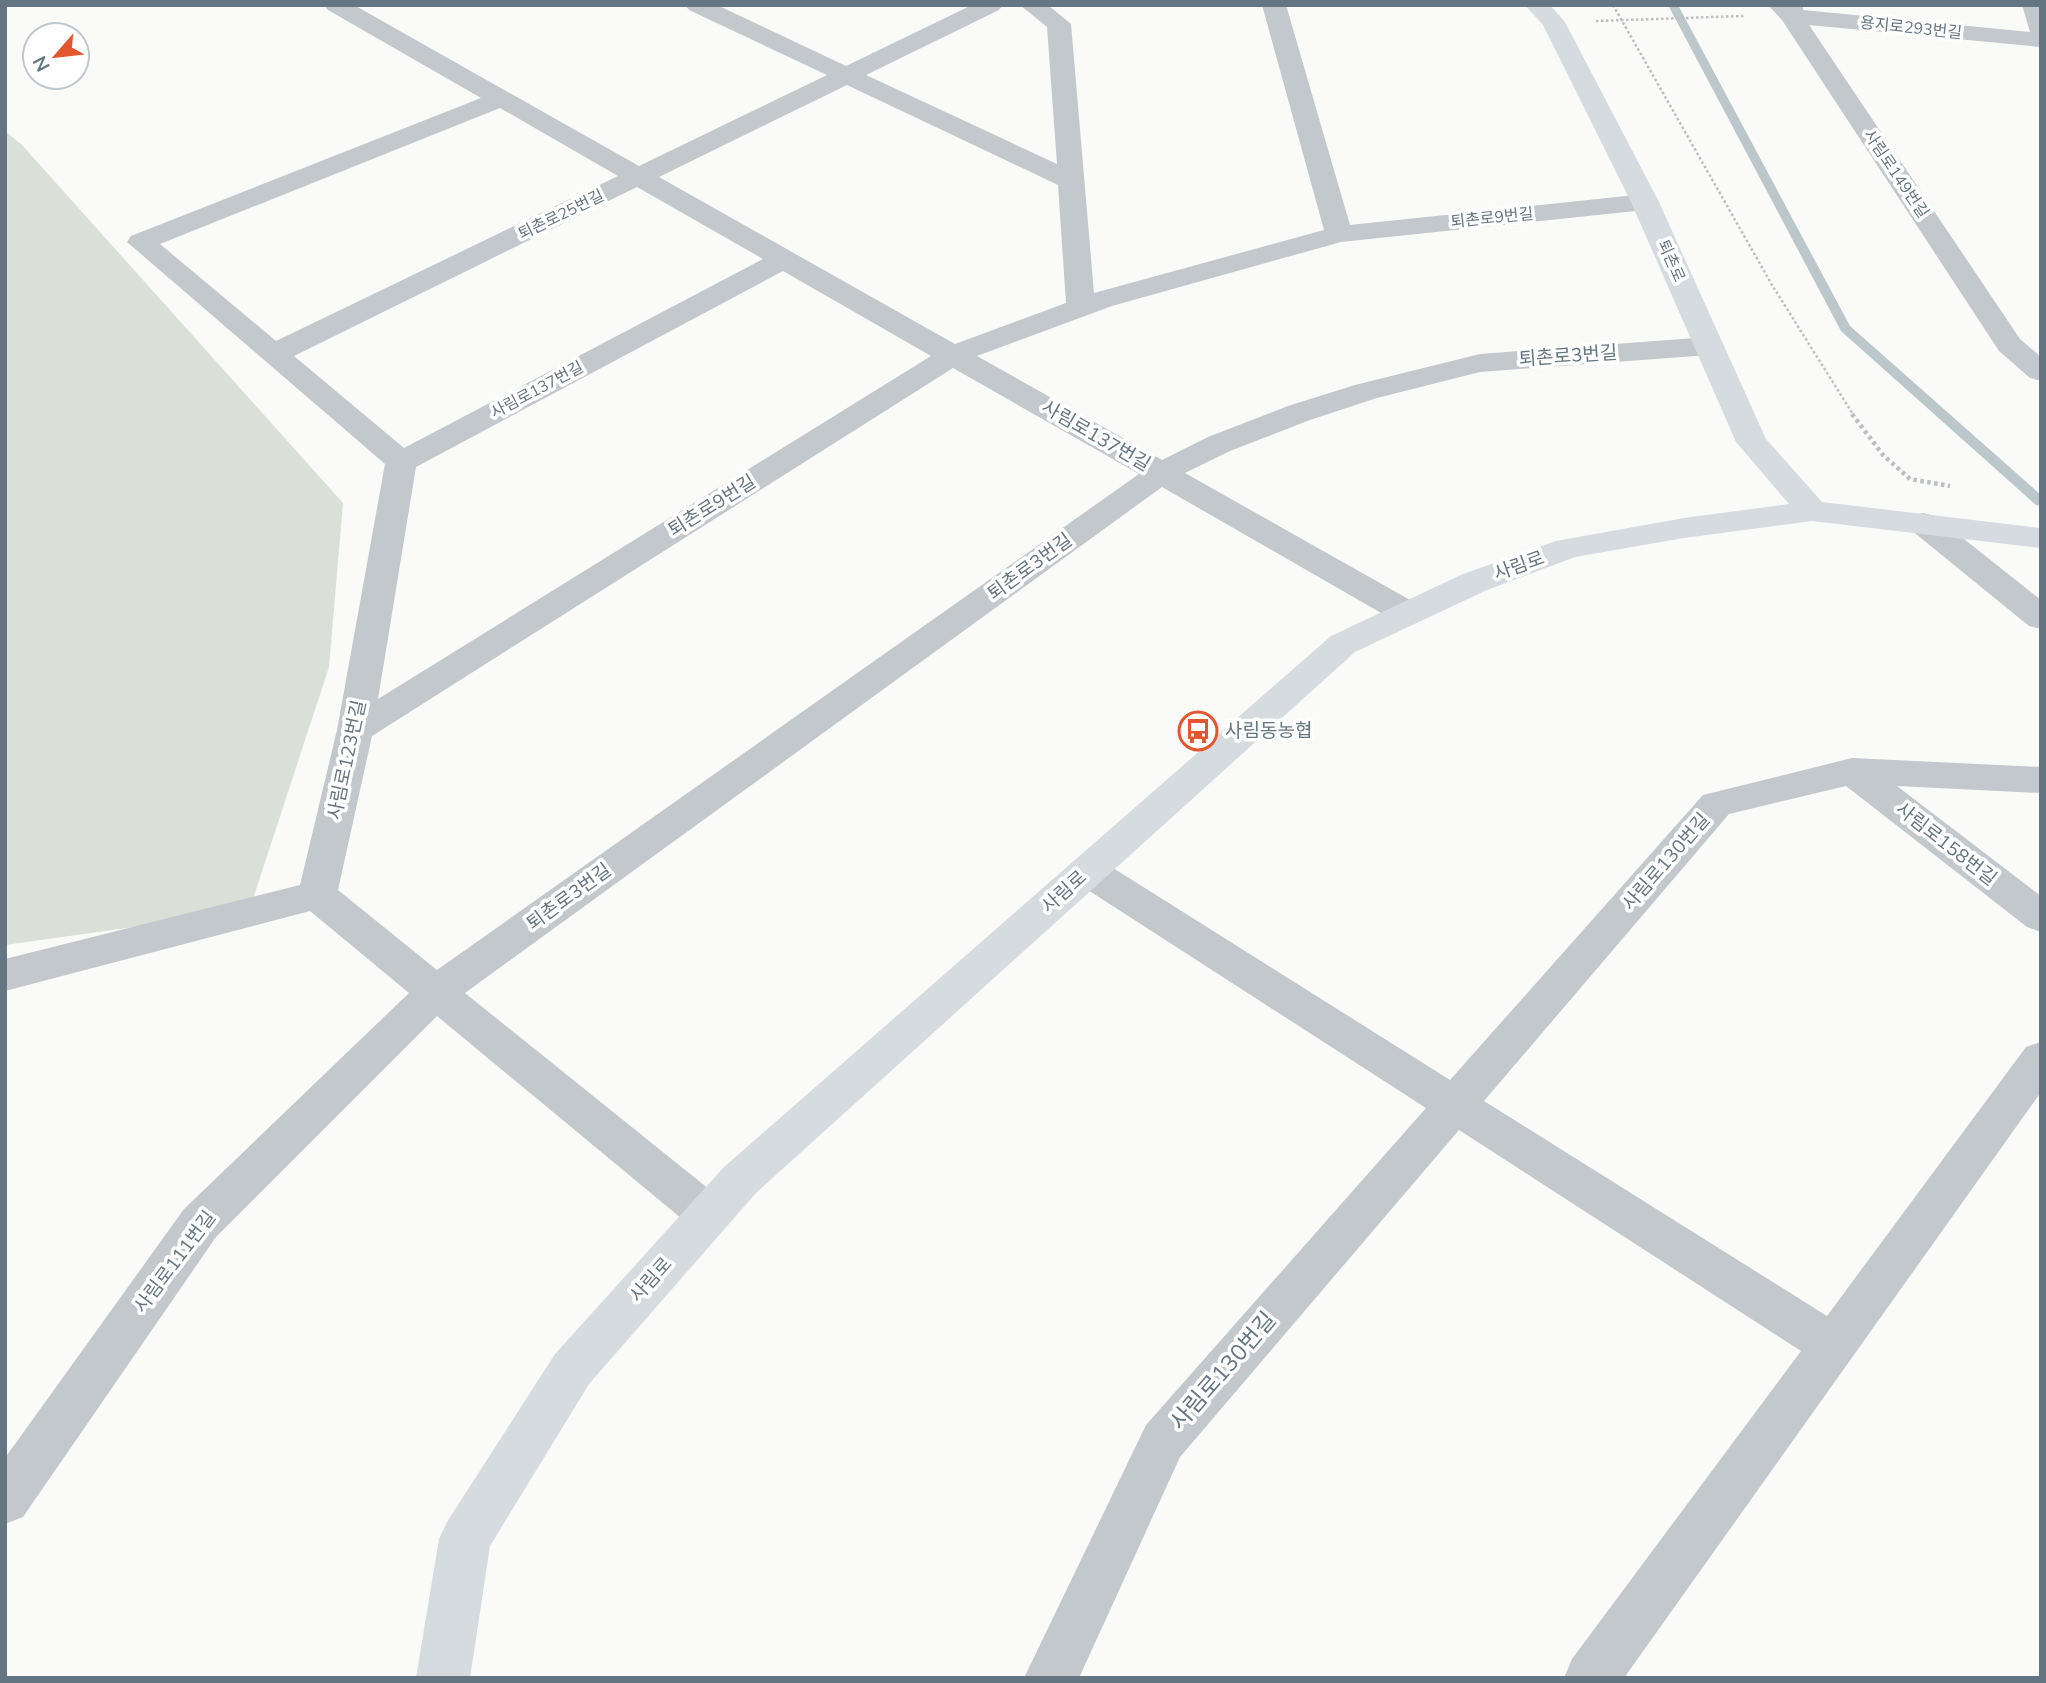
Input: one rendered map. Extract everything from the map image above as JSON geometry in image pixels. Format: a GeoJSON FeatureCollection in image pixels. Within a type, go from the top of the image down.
{"type":"FeatureCollection","features":[{"type":"Feature","properties":{"kind":"street","name":"사림로137번길"},"geometry":{"type":"LineString","coordinates":[[336,5],[1408,613]]}},
{"type":"Feature","properties":{"kind":"street"},"geometry":{"type":"LineString","coordinates":[[697,5],[1071,181]]}},
{"type":"Feature","properties":{"kind":"street","name":"퇴촌로25번길"},"geometry":{"type":"LineString","coordinates":[[274,354],[992,5]]}},
{"type":"Feature","properties":{"kind":"street"},"geometry":{"type":"LineString","coordinates":[[1032,5],[1059,24],[1081,308]]}},
{"type":"Feature","properties":{"kind":"street"},"geometry":{"type":"LineString","coordinates":[[1274,5],[1339,234]]}},
{"type":"Feature","properties":{"kind":"street"},"geometry":{"type":"LineString","coordinates":[[2034,5],[2041,30]]}},
{"type":"Feature","properties":{"kind":"street","name":"용지로293번길"},"geometry":{"type":"LineString","coordinates":[[1787,9],[2041,40]]}},
{"type":"Feature","properties":{"kind":"street","name":"사림로149번길"},"geometry":{"type":"LineString","coordinates":[[1787,9],[2009,345],[2041,372]]}},
{"type":"Feature","properties":{"kind":"street","name":"퇴촌로"},"geometry":{"type":"LineString","coordinates":[[1545,14],[1645,202],[1752,442],[1812,511]]}},
{"type":"Feature","properties":{"kind":"street"},"geometry":{"type":"LineString","coordinates":[[401,462],[141,242],[501,99]]}},
{"type":"Feature","properties":{"kind":"street","name":"퇴촌로9번길"},"geometry":{"type":"LineString","coordinates":[[355,730],[953,355],[1101,300],[1339,234],[1645,202]]}},
{"type":"Feature","properties":{"kind":"street","name":"사림로137번길"},"geometry":{"type":"LineString","coordinates":[[401,462],[784,259]]}},
{"type":"Feature","properties":{"kind":"street"},"geometry":{"type":"LineString","coordinates":[[2009,345],[2041,349]]}},
{"type":"Feature","properties":{"kind":"street","name":"퇴촌로3번길"},"geometry":{"type":"LineString","coordinates":[[436,992],[1160,473],[1219,444],[1299,413],[1366,391],[1480,363],[1709,346]]}},
{"type":"Feature","properties":{"kind":"street","name":"사림로123번길"},"geometry":{"type":"LineString","coordinates":[[317,894],[355,730],[401,462]]}},
{"type":"Feature","properties":{"kind":"street","name":"사림로"},"geometry":{"type":"LineString","coordinates":[[443,1678],[465,1539],[572,1369],[740,1180],[1343,644],[1475,582],[1568,548],[1812,511],[2041,538]]}},
{"type":"Feature","properties":{"kind":"street"},"geometry":{"type":"LineString","coordinates":[[1923,523],[2041,618]]}},
{"type":"Feature","properties":{"kind":"street","name":"사림로130번길"},"geometry":{"type":"LineString","coordinates":[[1051,1678],[1163,1441],[1716,804],[1852,771],[2041,779]]}},
{"type":"Feature","properties":{"kind":"street","name":"사림로158번길"},"geometry":{"type":"LineString","coordinates":[[1852,771],[2041,917]]}},
{"type":"Feature","properties":{"kind":"street"},"geometry":{"type":"LineString","coordinates":[[1088,871],[1832,1345]]}},
{"type":"Feature","properties":{"kind":"street"},"geometry":{"type":"LineString","coordinates":[[5,975],[317,894],[709,1215]]}},
{"type":"Feature","properties":{"kind":"street","name":"사림로111번길"},"geometry":{"type":"LineString","coordinates":[[5,1500],[200,1223],[436,992]]}},
{"type":"Feature","properties":{"kind":"street"},"geometry":{"type":"LineString","coordinates":[[1598,1677],[1832,1345],[2041,1059]]}},
{"type":"Feature","properties":{"kind":"path"},"geometry":{"type":"LineString","coordinates":[[1613,5],[1772,285],[1844,403],[1883,455],[1910,479],[1951,486]]}},
{"type":"Feature","properties":{"kind":"path"},"geometry":{"type":"LineString","coordinates":[[1545,14],[1620,20],[1756,16]]}},
{"type":"Feature","properties":{"kind":"shaded area"},"geometry":{"type":"Polygon","coordinates":[[[5,131],[22,145],[343,503],[329,667],[249,911],[5,945],[5,131]]]}},
{"type":"Feature","properties":{"kind":"waterway"},"geometry":{"type":"LineString","coordinates":[[1673,5],[1845,328],[2041,502]]}},
{"type":"Feature","properties":{"kind":"place","name":"사림동농협"},"geometry":{"type":"Point","coordinates":[1198,731]}}]}
